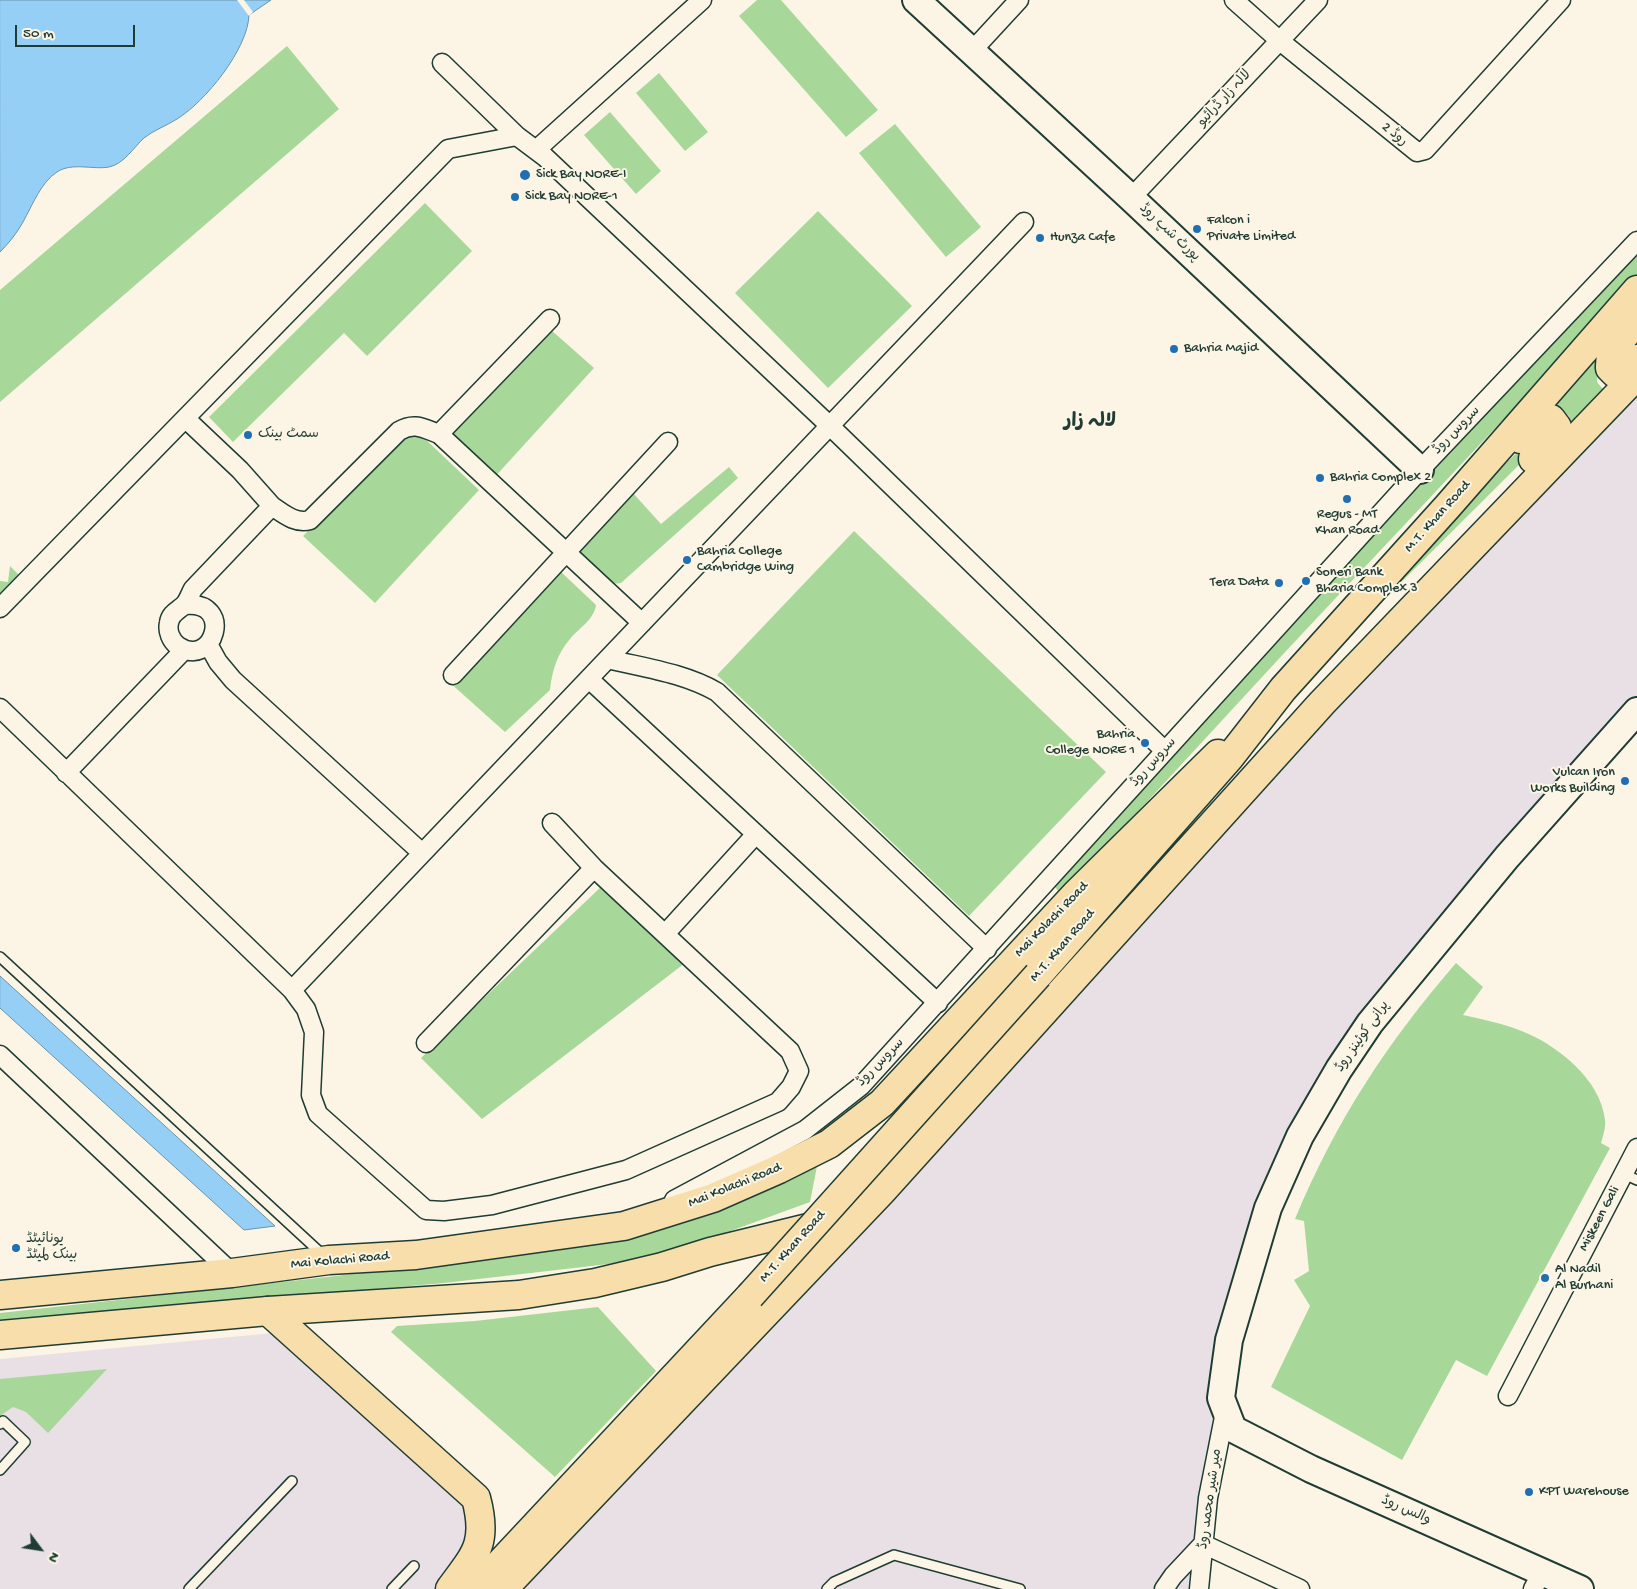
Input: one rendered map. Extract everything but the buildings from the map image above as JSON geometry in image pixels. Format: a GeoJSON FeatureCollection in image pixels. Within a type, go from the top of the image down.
{"type":"FeatureCollection","features":[{"type":"Feature","properties":{"kind":"main road","name":"M.T. Khan Road"},"geometry":{"type":"LineString","coordinates":[[503,1589],[538,1537],[756,1289],[1038,975],[1230,757],[1283,689],[1448,506],[1637,290]]}},
{"type":"Feature","properties":{"kind":"main road"},"geometry":{"type":"LineString","coordinates":[[1637,322],[1615,346],[1609,357],[1610,368],[1615,373],[1625,372],[1637,359]]}},
{"type":"Feature","properties":{"kind":"main road","name":"M.T. Khan Road"},"geometry":{"type":"LineString","coordinates":[[476,1589],[622,1463],[881,1192],[1336,689],[1637,375]]}},
{"type":"Feature","properties":{"kind":"main road"},"geometry":{"type":"LineString","coordinates":[[1336,689],[1404,593],[1456,536],[1555,437],[1557,427],[1551,419],[1542,419],[1448,506]]}},
{"type":"Feature","properties":{"kind":"main road","name":"Mai Kolachi Road"},"geometry":{"type":"LineString","coordinates":[[0,1295],[232,1273],[329,1260],[416,1254],[624,1226],[713,1198],[829,1144],[882,1103],[1053,918],[1283,689]]}},
{"type":"Feature","properties":{"kind":"main road"},"geometry":{"type":"LineString","coordinates":[[0,1335],[268,1311],[520,1296],[595,1282],[842,1220],[881,1192]]}},
{"type":"Feature","properties":{"kind":"main road"},"geometry":{"type":"LineString","coordinates":[[268,1311],[476,1498],[482,1520],[482,1537],[472,1559],[450,1589]]}},
{"type":"Feature","properties":{"kind":"street"},"geometry":{"type":"LineString","coordinates":[[536,150],[702,0]]}},
{"type":"Feature","properties":{"kind":"street","name":"پورٹ شپ روڈ"},"geometry":{"type":"LineString","coordinates":[[916,0],[1131,198],[1420,470]]}},
{"type":"Feature","properties":{"kind":"street"},"geometry":{"type":"LineString","coordinates":[[971,52],[1019,0]]}},
{"type":"Feature","properties":{"kind":"street","name":"روڈ 2"},"geometry":{"type":"LineString","coordinates":[[1234,0],[1280,41],[1417,152],[1425,150],[1561,0]]}},
{"type":"Feature","properties":{"kind":"street","name":"لالہ زار ڈرائیو"},"geometry":{"type":"LineString","coordinates":[[1131,198],[1318,0]]}},
{"type":"Feature","properties":{"kind":"street"},"geometry":{"type":"LineString","coordinates":[[442,63],[517,136],[536,150],[830,426],[1165,751]]}},
{"type":"Feature","properties":{"kind":"street"},"geometry":{"type":"LineString","coordinates":[[0,608],[186,420],[448,149],[517,136]]}},
{"type":"Feature","properties":{"kind":"street"},"geometry":{"type":"LineString","coordinates":[[292,990],[1024,222]]}},
{"type":"Feature","properties":{"kind":"street","name":"سروس روڈ"},"geometry":{"type":"LineString","coordinates":[[624,1226],[805,1130],[861,1086],[1420,470],[1637,241]]}},
{"type":"Feature","properties":{"kind":"street"},"geometry":{"type":"LineString","coordinates":[[438,434],[550,319]]}},
{"type":"Feature","properties":{"kind":"street"},"geometry":{"type":"LineString","coordinates":[[186,420],[240,470],[272,506],[293,520],[302,522],[310,520],[399,431],[408,426],[416,425],[438,434],[642,623]]}},
{"type":"Feature","properties":{"kind":"street"},"geometry":{"type":"LineString","coordinates":[[452,675],[668,442]]}},
{"type":"Feature","properties":{"kind":"street"},"geometry":{"type":"LineString","coordinates":[[184,605],[200,606],[212,615],[215,625],[214,635],[208,644],[197,651],[184,650],[174,644],[169,633],[169,622],[174,611],[184,605],[193,589],[272,506]]}},
{"type":"Feature","properties":{"kind":"street"},"geometry":{"type":"LineString","coordinates":[[208,644],[218,662],[233,680],[422,853]]}},
{"type":"Feature","properties":{"kind":"street"},"geometry":{"type":"LineString","coordinates":[[66,773],[184,650]]}},
{"type":"Feature","properties":{"kind":"street"},"geometry":{"type":"LineString","coordinates":[[608,659],[700,682],[717,692],[987,949]]}},
{"type":"Feature","properties":{"kind":"street"},"geometry":{"type":"LineString","coordinates":[[589,679],[938,1003]]}},
{"type":"Feature","properties":{"kind":"street"},"geometry":{"type":"LineString","coordinates":[[0,708],[292,990],[306,1009],[314,1032],[312,1095],[318,1114],[426,1210],[444,1211],[492,1205],[626,1170],[778,1102],[791,1087],[799,1071],[790,1051],[594,868],[552,823]]}},
{"type":"Feature","properties":{"kind":"street","name":"پرانی کوئینز روڈ"},"geometry":{"type":"LineString","coordinates":[[1229,1419],[1221,1398],[1230,1340],[1268,1208],[1300,1136],[1339,1069],[1370,1023],[1556,801],[1637,711]]}},
{"type":"Feature","properties":{"kind":"street"},"geometry":{"type":"LineString","coordinates":[[665,934],[756,834]]}},
{"type":"Feature","properties":{"kind":"street"},"geometry":{"type":"LineString","coordinates":[[426,1044],[594,868]]}},
{"type":"Feature","properties":{"kind":"street"},"geometry":{"type":"LineString","coordinates":[[1032,899],[1053,918]]}},
{"type":"Feature","properties":{"kind":"street"},"geometry":{"type":"LineString","coordinates":[[0,1055],[232,1273]]}},
{"type":"Feature","properties":{"kind":"street","name":"Miskeen Gali"},"geometry":{"type":"LineString","coordinates":[[1508,1396],[1630,1177],[1637,1148]]}},
{"type":"Feature","properties":{"kind":"street","name":"میر شیر محمد روڈ"},"geometry":{"type":"LineString","coordinates":[[1199,1589],[1208,1498],[1229,1419]]}},
{"type":"Feature","properties":{"kind":"street","name":"والس روڈ"},"geometry":{"type":"LineString","coordinates":[[1229,1419],[1311,1469],[1508,1557],[1537,1581],[1580,1589]]}},
{"type":"Feature","properties":{"kind":"street"},"geometry":{"type":"LineString","coordinates":[[1164,1589],[1204,1544],[1300,1589]]}},
{"type":"Feature","properties":{"kind":"lane"},"geometry":{"type":"LineString","coordinates":[[0,957],[329,1260]]}},
{"type":"Feature","properties":{"kind":"lane"},"geometry":{"type":"LineString","coordinates":[[0,1424],[3,1421],[25,1442],[0,1470]]}},
{"type":"Feature","properties":{"kind":"lane"},"geometry":{"type":"LineString","coordinates":[[189,1589],[292,1482]]}},
{"type":"Feature","properties":{"kind":"lane"},"geometry":{"type":"LineString","coordinates":[[827,1589],[834,1582],[894,1554],[1020,1589]]}},
{"type":"Feature","properties":{"kind":"lane"},"geometry":{"type":"LineString","coordinates":[[392,1589],[414,1566]]}},
{"type":"Feature","properties":{"kind":"shaded area"},"geometry":{"type":"Polygon","coordinates":[[[1637,393],[1637,708],[1339,1069],[1246,1279],[1199,1589],[517,1589],[987,1089],[1352,691],[1637,393]]]}},
{"type":"Feature","properties":{"kind":"shaded area"},"geometry":{"type":"Polygon","coordinates":[[[273,1333],[468,1506],[475,1527],[464,1561],[437,1589],[0,1589],[0,1359],[273,1333]]]}},
{"type":"Feature","properties":{"kind":"green space"},"geometry":{"type":"Polygon","coordinates":[[[757,0],[781,0],[878,110],[846,137],[739,16],[757,0]]]}},
{"type":"Feature","properties":{"kind":"green space"},"geometry":{"type":"Polygon","coordinates":[[[287,46],[339,109],[0,402],[0,290],[287,46]]]}},
{"type":"Feature","properties":{"kind":"green space"},"geometry":{"type":"Polygon","coordinates":[[[659,73],[708,132],[685,151],[636,93],[659,73]]]}},
{"type":"Feature","properties":{"kind":"green space"},"geometry":{"type":"Polygon","coordinates":[[[610,112],[661,171],[636,194],[584,135],[610,112]]]}},
{"type":"Feature","properties":{"kind":"green space"},"geometry":{"type":"Polygon","coordinates":[[[895,124],[981,227],[946,257],[859,153],[895,124]]]}},
{"type":"Feature","properties":{"kind":"green space"},"geometry":{"type":"Polygon","coordinates":[[[425,203],[472,251],[367,356],[344,333],[233,442],[209,417],[425,203]]]}},
{"type":"Feature","properties":{"kind":"green space"},"geometry":{"type":"Polygon","coordinates":[[[818,211],[912,306],[828,388],[735,293],[818,211]]]}},
{"type":"Feature","properties":{"kind":"green space"},"geometry":{"type":"Polygon","coordinates":[[[1637,256],[1637,277],[1287,650],[1061,895],[1053,884],[1439,464],[1637,256]]]}},
{"type":"Feature","properties":{"kind":"green space"},"geometry":{"type":"Polygon","coordinates":[[[550,329],[594,368],[492,480],[450,434],[550,329]]]}},
{"type":"Feature","properties":{"kind":"green space"},"geometry":{"type":"Polygon","coordinates":[[[1598,356],[1597,382],[1602,388],[1613,391],[1570,427],[1569,416],[1562,411],[1548,408],[1598,356]]]}},
{"type":"Feature","properties":{"kind":"green space"},"geometry":{"type":"Polygon","coordinates":[[[1545,425],[1550,434],[1298,685],[1378,588],[1545,425]]]}},
{"type":"Feature","properties":{"kind":"green space"},"geometry":{"type":"Polygon","coordinates":[[[409,433],[422,436],[479,490],[375,603],[303,536],[403,436],[409,433]]]}},
{"type":"Feature","properties":{"kind":"green space"},"geometry":{"type":"Polygon","coordinates":[[[729,467],[738,478],[621,583],[608,581],[577,550],[632,492],[661,524],[729,467]]]}},
{"type":"Feature","properties":{"kind":"green space"},"geometry":{"type":"Polygon","coordinates":[[[854,531],[1106,772],[969,916],[717,675],[854,531]]]}},
{"type":"Feature","properties":{"kind":"green space"},"geometry":{"type":"Polygon","coordinates":[[[10,566],[23,579],[0,598],[0,581],[8,582],[10,566]]]}},
{"type":"Feature","properties":{"kind":"green space"},"geometry":{"type":"Polygon","coordinates":[[[559,570],[596,605],[595,610],[570,639],[558,657],[550,690],[505,732],[448,681],[559,570]]]}},
{"type":"Feature","properties":{"kind":"green space"},"geometry":{"type":"Polygon","coordinates":[[[603,885],[685,963],[482,1119],[421,1058],[603,885]]]}},
{"type":"Feature","properties":{"kind":"green space"},"geometry":{"type":"Polygon","coordinates":[[[1456,963],[1483,987],[1463,1015],[1505,1025],[1533,1036],[1561,1053],[1574,1064],[1595,1090],[1602,1105],[1605,1123],[1601,1143],[1610,1148],[1487,1376],[1456,1360],[1402,1460],[1271,1387],[1310,1306],[1294,1280],[1309,1271],[1304,1221],[1295,1219],[1328,1149],[1365,1085],[1407,1023],[1456,963]]]}},
{"type":"Feature","properties":{"kind":"green space"},"geometry":{"type":"Polygon","coordinates":[[[818,1161],[810,1202],[695,1244],[626,1262],[444,1283],[0,1323],[0,1313],[336,1276],[517,1252],[579,1246],[652,1231],[818,1161]]]}},
{"type":"Feature","properties":{"kind":"green space"},"geometry":{"type":"Polygon","coordinates":[[[598,1307],[656,1371],[555,1477],[391,1332],[397,1326],[475,1321],[598,1307]]]}},
{"type":"Feature","properties":{"kind":"green space"},"geometry":{"type":"Polygon","coordinates":[[[107,1369],[48,1433],[26,1412],[13,1407],[0,1416],[0,1379],[107,1369]]]}},
{"type":"Feature","properties":{"kind":"water"},"geometry":{"type":"Polygon","coordinates":[[[0,0],[271,0],[249,15],[247,29],[233,58],[212,88],[200,100],[177,119],[144,138],[124,159],[114,165],[103,168],[69,167],[51,176],[37,195],[18,230],[0,252],[0,0]]]}},
{"type":"Feature","properties":{"kind":"water"},"geometry":{"type":"Polygon","coordinates":[[[0,976],[275,1226],[244,1230],[0,1008],[0,976]]]}},
{"type":"Feature","properties":{"kind":"pier"},"geometry":{"type":"Polygon","coordinates":[[[237,0],[244,0],[253,12],[249,16],[237,0]]]}},
{"type":"Feature","properties":{"kind":"place","name":"Sick Bay NORE-I"},"geometry":{"type":"Point","coordinates":[525,175]}},
{"type":"Feature","properties":{"kind":"place","name":"Sick Bay NORE-1"},"geometry":{"type":"Point","coordinates":[515,197]}},
{"type":"Feature","properties":{"kind":"place","name":"Falcon i Private Limited"},"geometry":{"type":"Point","coordinates":[1197,229]}},
{"type":"Feature","properties":{"kind":"place","name":"Hunza Cafe"},"geometry":{"type":"Point","coordinates":[1040,238]}},
{"type":"Feature","properties":{"kind":"place","name":"Bahria Majid"},"geometry":{"type":"Point","coordinates":[1174,349]}},
{"type":"Feature","properties":{"kind":"place","name":"سمٹ بینک"},"geometry":{"type":"Point","coordinates":[248,435]}},
{"type":"Feature","properties":{"kind":"place","name":"Bahria Complex 2"},"geometry":{"type":"Point","coordinates":[1320,478]}},
{"type":"Feature","properties":{"kind":"place","name":"Regus - MT Khan Road"},"geometry":{"type":"Point","coordinates":[1347,499]}},
{"type":"Feature","properties":{"kind":"place","name":"Bahria College Cambridge Wing"},"geometry":{"type":"Point","coordinates":[687,560]}},
{"type":"Feature","properties":{"kind":"place","name":"Soneri Bank Bharia Complex 3"},"geometry":{"type":"Point","coordinates":[1306,581]}},
{"type":"Feature","properties":{"kind":"place","name":"Tera Data"},"geometry":{"type":"Point","coordinates":[1279,583]}},
{"type":"Feature","properties":{"kind":"place","name":"Bahria College NORE 1"},"geometry":{"type":"Point","coordinates":[1145,743]}},
{"type":"Feature","properties":{"kind":"place","name":"Vulcan Iron Works Building"},"geometry":{"type":"Point","coordinates":[1625,781]}},
{"type":"Feature","properties":{"kind":"place","name":"یونائیٹڈ بینک لمیٹڈ"},"geometry":{"type":"Point","coordinates":[16,1248]}},
{"type":"Feature","properties":{"kind":"place","name":"Al Nadil Al Burhani"},"geometry":{"type":"Point","coordinates":[1545,1278]}},
{"type":"Feature","properties":{"kind":"place","name":"KPT Warehouse"},"geometry":{"type":"Point","coordinates":[1529,1492]}},
{"type":"Feature","properties":{"kind":"district","name":"لالہ زار"},"geometry":{"type":"Point","coordinates":[1090,423]}}]}
